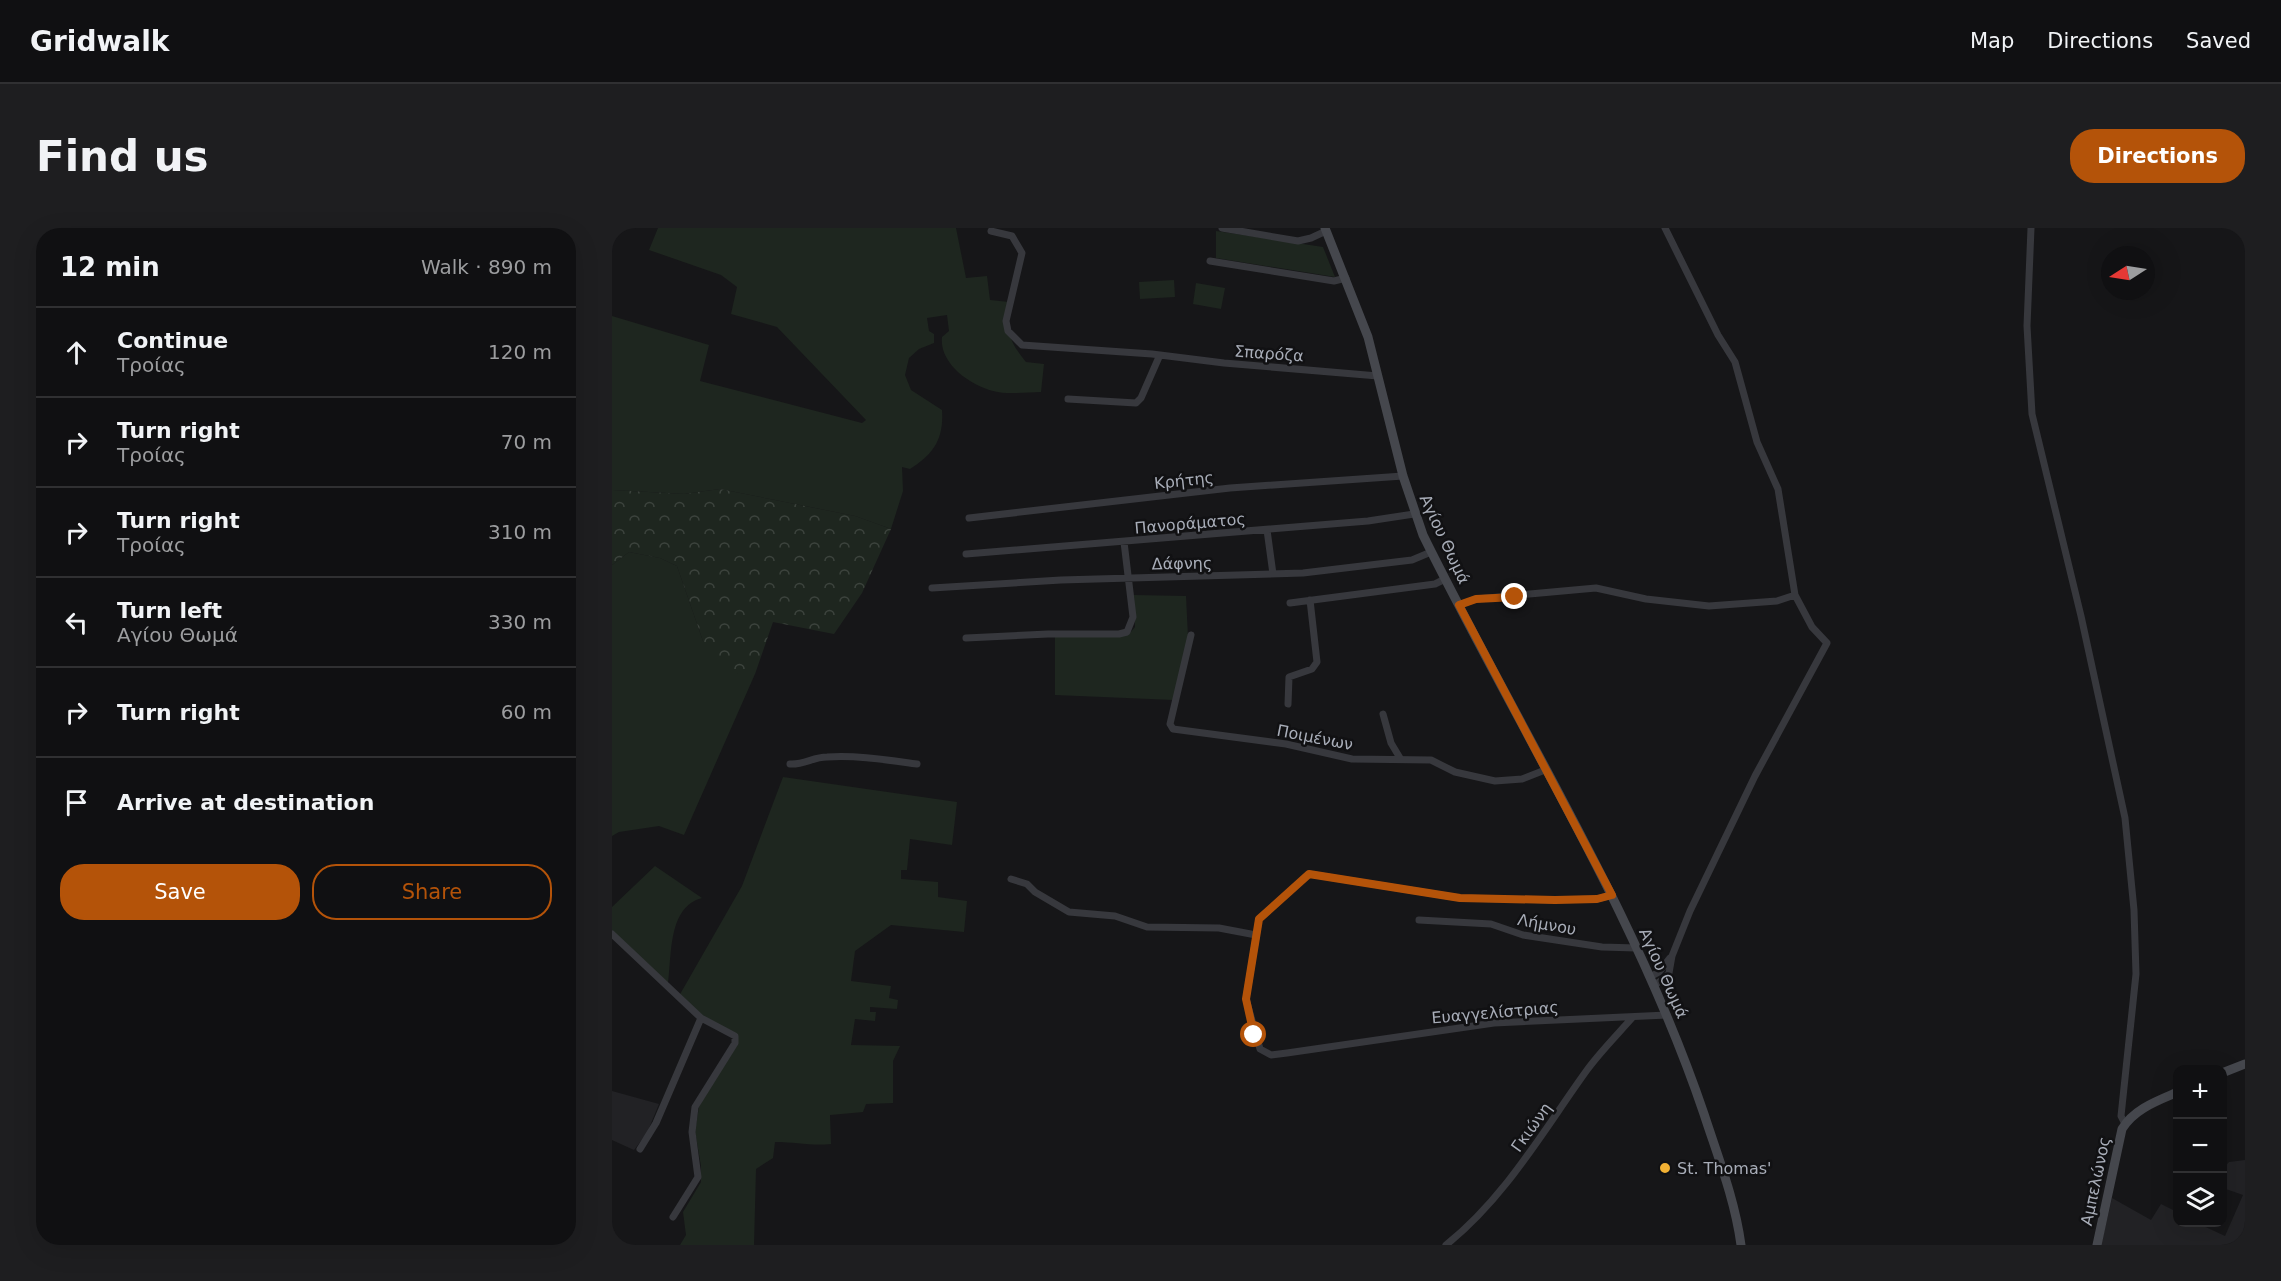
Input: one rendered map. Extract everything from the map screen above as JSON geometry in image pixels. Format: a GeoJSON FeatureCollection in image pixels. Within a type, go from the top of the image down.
{"type":"FeatureCollection","features":[{"type":"Feature","properties":{"kind":"main road","name":"Αγίου Θωμά"},"geometry":{"type":"LineString","coordinates":[[1325,230],[1368,337],[1414,514],[1445,579],[1612,895],[1652,981],[1720,1162],[1741,1245]]}},
{"type":"Feature","properties":{"kind":"main road"},"geometry":{"type":"LineString","coordinates":[[2227,1071],[2245,1064]]}},
{"type":"Feature","properties":{"kind":"main road"},"geometry":{"type":"LineString","coordinates":[[2125,1124],[2142,1109],[2173,1094]]}},
{"type":"Feature","properties":{"kind":"main road","name":"Αμπελώνος"},"geometry":{"type":"LineString","coordinates":[[2097,1245],[2119,1136],[2125,1124]]}},
{"type":"Feature","properties":{"kind":"street"},"geometry":{"type":"LineString","coordinates":[[1222,228],[1298,241],[1311,238],[1325,230]]}},
{"type":"Feature","properties":{"kind":"street"},"geometry":{"type":"LineString","coordinates":[[1652,981],[1665,979],[1669,973],[1672,956],[1690,911],[1755,776],[1827,643],[1812,627],[1795,595],[1778,489],[1757,442],[1735,362],[1718,335],[1665,228]]}},
{"type":"Feature","properties":{"kind":"street"},"geometry":{"type":"LineString","coordinates":[[2031,228],[2027,326],[2032,414],[2084,628],[2126,830],[2134,910],[2136,974],[2121,1116],[2125,1124]]}},
{"type":"Feature","properties":{"kind":"street","name":"Σπαρόζα"},"geometry":{"type":"LineString","coordinates":[[991,231],[1012,236],[1022,253],[1006,321],[1008,331],[1015,341],[1022,345],[1152,354],[1159,357],[1378,376]]}},
{"type":"Feature","properties":{"kind":"street"},"geometry":{"type":"LineString","coordinates":[[1210,261],[1334,281],[1346,278]]}},
{"type":"Feature","properties":{"kind":"street"},"geometry":{"type":"LineString","coordinates":[[1068,399],[1136,403],[1141,398],[1159,357]]}},
{"type":"Feature","properties":{"kind":"street","name":"Κρήτης"},"geometry":{"type":"LineString","coordinates":[[969,518],[1230,488],[1403,476]]}},
{"type":"Feature","properties":{"kind":"street","name":"Πανοράματος"},"geometry":{"type":"LineString","coordinates":[[966,554],[1267,530],[1414,514]]}},
{"type":"Feature","properties":{"kind":"street"},"geometry":{"type":"LineString","coordinates":[[1267,530],[1273,574]]}},
{"type":"Feature","properties":{"kind":"street"},"geometry":{"type":"LineString","coordinates":[[966,638],[1127,632],[1133,617],[1124,542]]}},
{"type":"Feature","properties":{"kind":"street","name":"Δάφνης"},"geometry":{"type":"LineString","coordinates":[[932,588],[1128,578],[1273,574],[1412,560],[1431,552]]}},
{"type":"Feature","properties":{"kind":"street"},"geometry":{"type":"LineString","coordinates":[[1290,603],[1435,584],[1445,579]]}},
{"type":"Feature","properties":{"kind":"street"},"geometry":{"type":"LineString","coordinates":[[1459,605],[1476,599],[1596,588],[1646,599],[1709,606],[1777,601],[1795,595]]}},
{"type":"Feature","properties":{"kind":"street"},"geometry":{"type":"LineString","coordinates":[[1288,704],[1289,677],[1312,669],[1317,662],[1310,600]]}},
{"type":"Feature","properties":{"kind":"street","name":"Ποιμένων"},"geometry":{"type":"LineString","coordinates":[[1191,635],[1170,724],[1173,729],[1286,744],[1352,759],[1431,760],[1455,772],[1495,780],[1522,779],[1545,770]]}},
{"type":"Feature","properties":{"kind":"street"},"geometry":{"type":"LineString","coordinates":[[1383,714],[1391,743],[1400,758]]}},
{"type":"Feature","properties":{"kind":"street"},"geometry":{"type":"LineString","coordinates":[[790,764],[803,764],[815,758],[851,756],[917,764]]}},
{"type":"Feature","properties":{"kind":"street","name":"Ευαγγελίστριας"},"geometry":{"type":"LineString","coordinates":[[1612,895],[1597,899],[1565,900],[1460,898],[1309,874],[1259,919],[1246,999],[1260,1049],[1271,1055],[1494,1023],[1667,1016]]}},
{"type":"Feature","properties":{"kind":"street"},"geometry":{"type":"LineString","coordinates":[[1011,879],[1027,884],[1035,892],[1069,912],[1115,916],[1147,927],[1219,928],[1256,935]]}},
{"type":"Feature","properties":{"kind":"street","name":"Λήμνου"},"geometry":{"type":"LineString","coordinates":[[1419,920],[1491,924],[1523,935],[1602,947],[1636,948]]}},
{"type":"Feature","properties":{"kind":"street"},"geometry":{"type":"LineString","coordinates":[[612,934],[700,1018],[735,1036],[735,1043],[695,1107],[692,1132],[698,1177],[673,1217]]}},
{"type":"Feature","properties":{"kind":"street"},"geometry":{"type":"LineString","coordinates":[[640,1149],[656,1124],[700,1018]]}},
{"type":"Feature","properties":{"kind":"street","name":"Γκιώνη"},"geometry":{"type":"LineString","coordinates":[[1446,1245],[1488,1208],[1536,1146],[1586,1071],[1632,1018]]}},
{"type":"Feature","properties":{"kind":"shaded area"},"geometry":{"type":"Polygon","coordinates":[[[612,1091],[659,1104],[647,1133],[634,1150],[612,1140],[612,1091]]]}},
{"type":"Feature","properties":{"kind":"shaded area"},"geometry":{"type":"Polygon","coordinates":[[[2245,1160],[2245,1245],[2101,1245],[2112,1198],[2151,1220],[2161,1204],[2173,1210],[2173,1227],[2206,1227],[2225,1236],[2243,1195],[2227,1189],[2227,1164],[2229,1162],[2245,1160]]]}},
{"type":"Feature","properties":{"kind":"green space"},"geometry":{"type":"Polygon","coordinates":[[[658,228],[956,228],[966,278],[987,276],[990,300],[1009,302],[1008,328],[1015,347],[1026,362],[1044,364],[1041,392],[999,392],[974,384],[957,372],[945,356],[942,337],[949,331],[947,315],[927,318],[929,331],[934,334],[934,343],[919,349],[909,358],[905,375],[911,390],[942,410],[941,430],[931,452],[925,458],[910,469],[902,467],[903,491],[891,529],[855,516],[720,489],[684,494],[612,490],[612,316],[709,345],[700,381],[862,423],[866,420],[777,327],[731,314],[737,287],[721,275],[649,250],[658,228]]]}},
{"type":"Feature","properties":{"kind":"green space"},"geometry":{"type":"Polygon","coordinates":[[[1216,231],[1323,247],[1335,277],[1216,258],[1216,231]]]}},
{"type":"Feature","properties":{"kind":"green space"},"geometry":{"type":"Polygon","coordinates":[[[1174,280],[1175,297],[1140,299],[1139,282],[1174,280]]]}},
{"type":"Feature","properties":{"kind":"green space"},"geometry":{"type":"Polygon","coordinates":[[[1196,283],[1225,288],[1221,309],[1193,304],[1196,283]]]}},
{"type":"Feature","properties":{"kind":"green space"},"geometry":{"type":"Polygon","coordinates":[[[720,489],[855,516],[891,529],[862,593],[834,634],[773,622],[755,674],[738,674],[718,669],[703,641],[677,566],[660,558],[629,552],[612,565],[612,490],[684,494],[720,489]]]}},
{"type":"Feature","properties":{"kind":"green space"},"geometry":{"type":"Polygon","coordinates":[[[629,552],[660,558],[677,566],[703,641],[738,674],[755,674],[684,835],[659,826],[619,832],[612,836],[612,565],[629,552]]]}},
{"type":"Feature","properties":{"kind":"green space"},"geometry":{"type":"Polygon","coordinates":[[[1134,595],[1186,596],[1188,637],[1174,700],[1055,695],[1055,636],[1122,636],[1130,633],[1135,627],[1134,595]]]}},
{"type":"Feature","properties":{"kind":"green space"},"geometry":{"type":"Polygon","coordinates":[[[783,777],[957,802],[952,845],[910,839],[907,870],[901,870],[901,879],[938,882],[938,897],[967,901],[964,932],[891,925],[855,951],[851,981],[891,986],[889,998],[898,1000],[897,1009],[870,1007],[870,1012],[876,1012],[875,1021],[855,1019],[851,1045],[900,1046],[893,1061],[893,1103],[866,1104],[863,1112],[830,1115],[831,1144],[775,1142],[773,1158],[756,1169],[754,1245],[680,1245],[686,1235],[683,1212],[701,1182],[701,1166],[695,1131],[699,1107],[736,1034],[703,1017],[679,996],[742,886],[783,777]]]}},
{"type":"Feature","properties":{"kind":"green space"},"geometry":{"type":"Polygon","coordinates":[[[655,866],[702,898],[691,903],[677,921],[668,984],[612,930],[612,907],[655,866]]]}},
{"type":"Feature","properties":{"kind":"place","name":"St. Thomas'"},"geometry":{"type":"Point","coordinates":[1665,1168]}},
{"type":"Feature","properties":{"kind":"route"},"geometry":{"type":"LineString","coordinates":[[1254,1035],[1246,999],[1259,919],[1309,874],[1423,894],[1460,898],[1555,900],[1603,899],[1612,895],[1459,605],[1476,599],[1515,597]]}}]}
